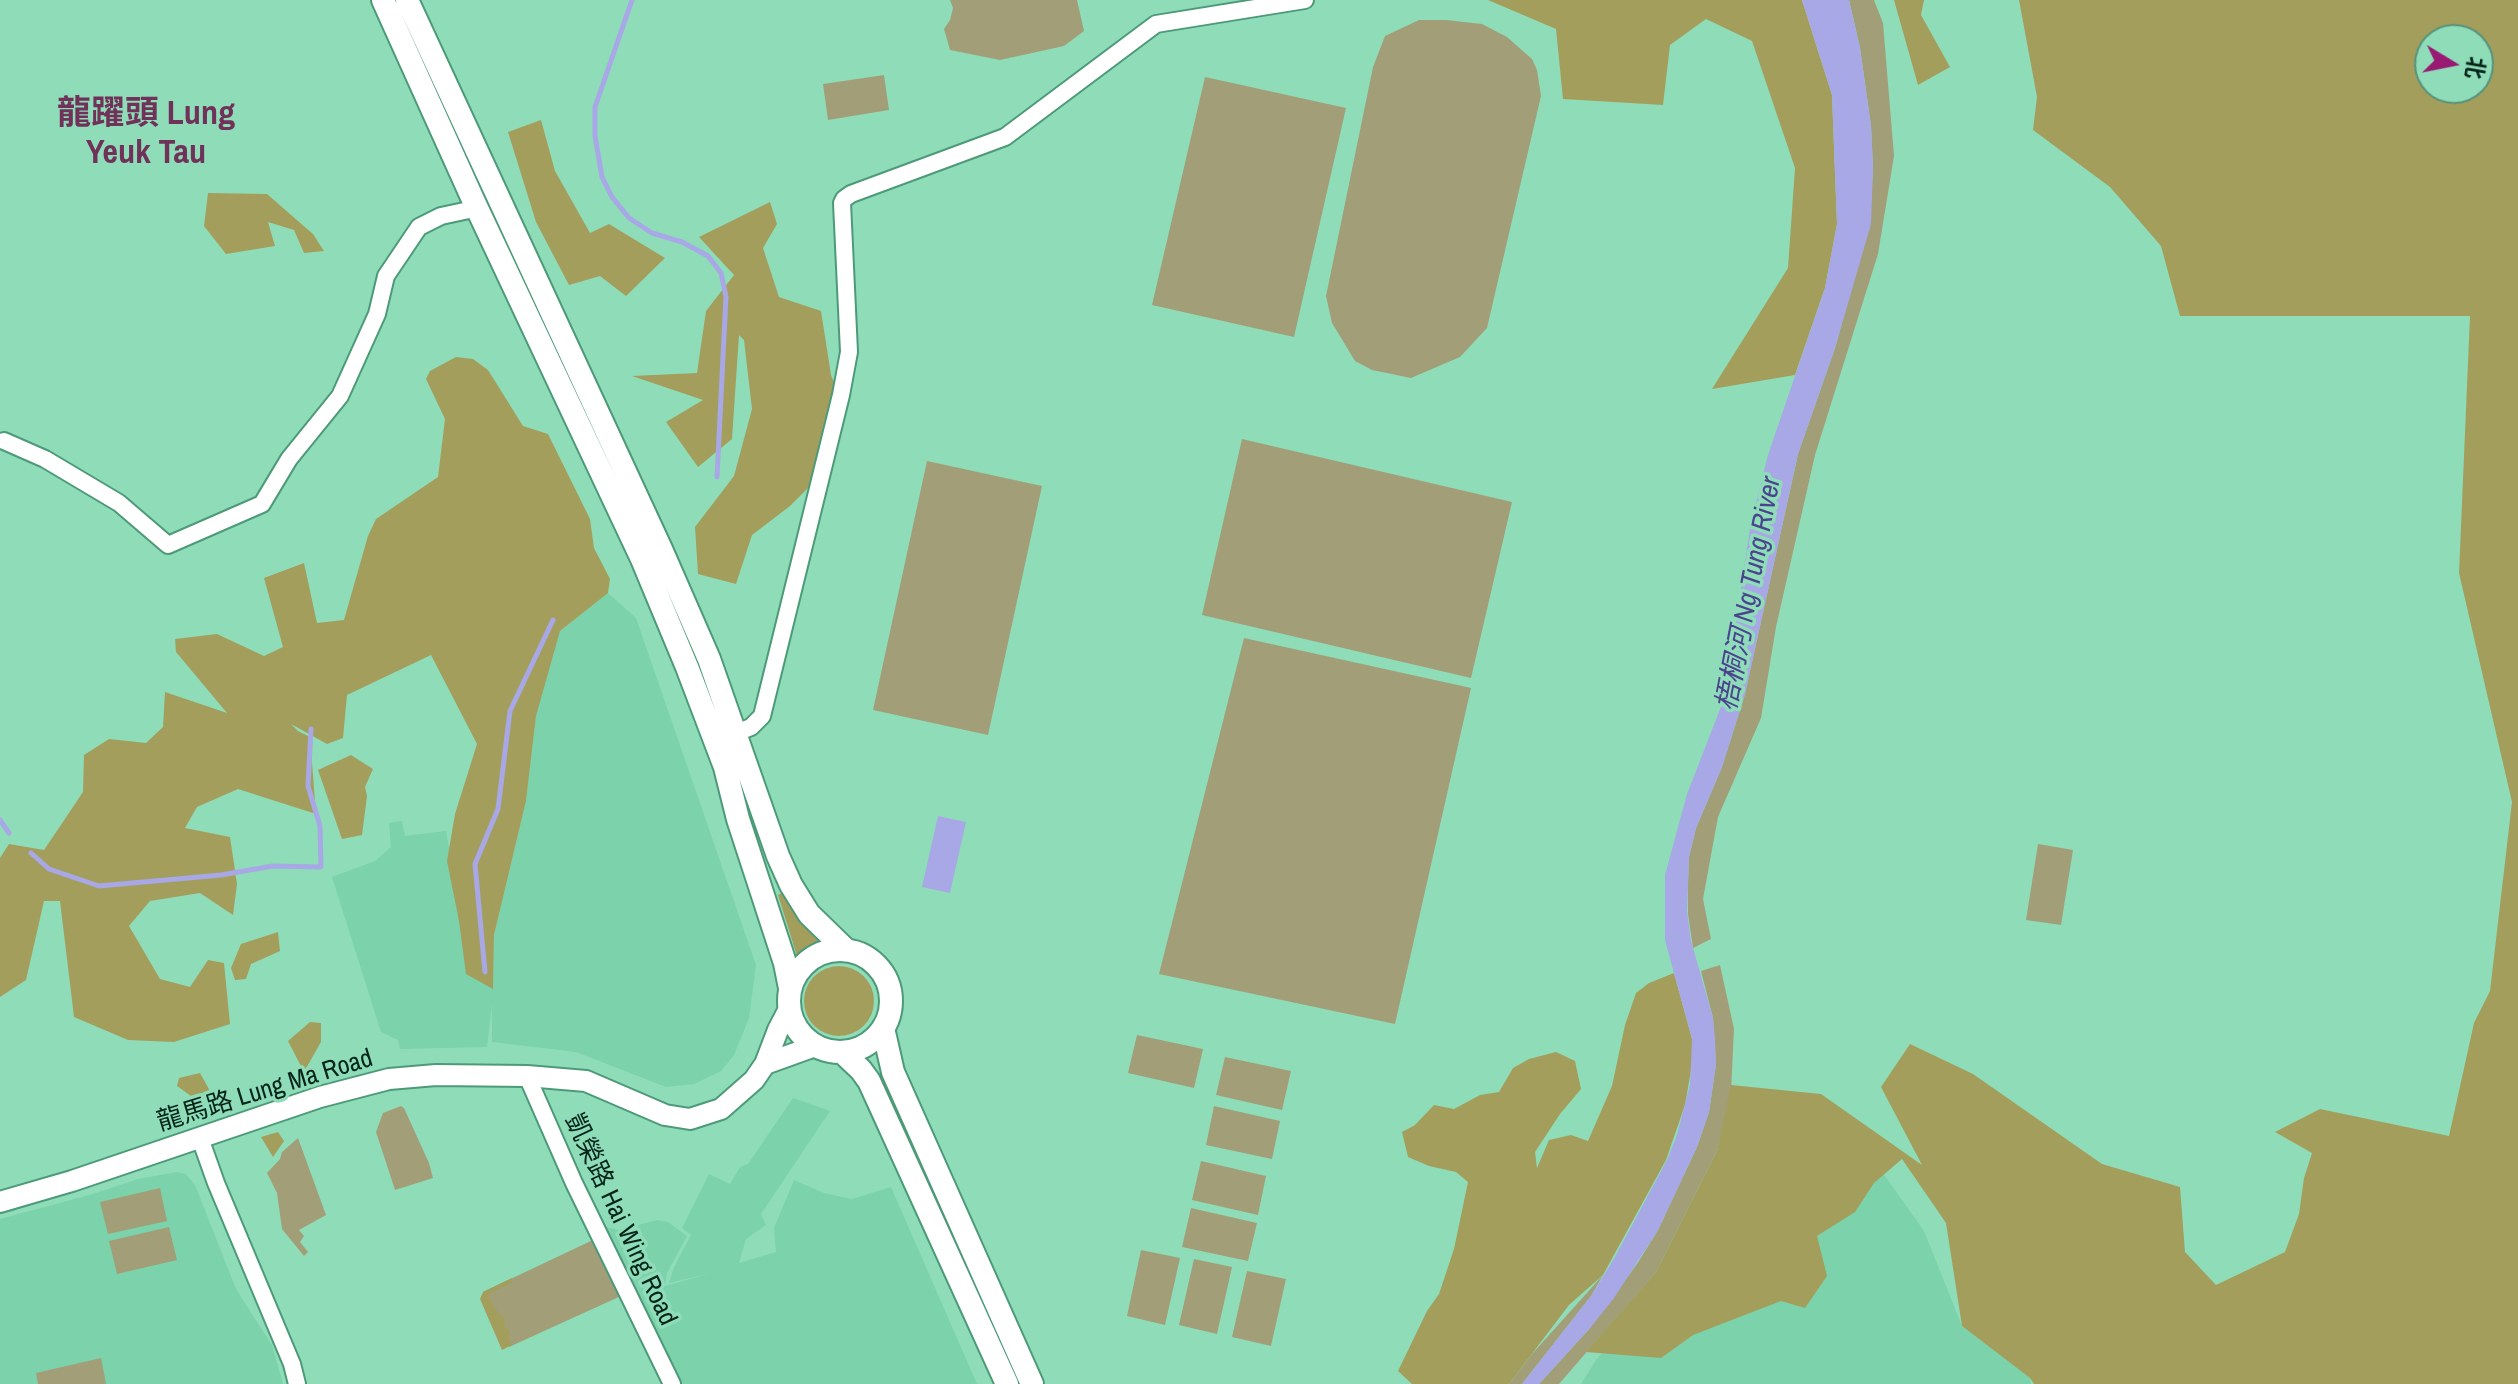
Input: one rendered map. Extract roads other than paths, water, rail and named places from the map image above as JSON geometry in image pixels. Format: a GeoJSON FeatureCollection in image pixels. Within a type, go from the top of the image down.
{"type":"FeatureCollection","features":[{"type":"Feature","properties":{"kind":"main road"},"geometry":{"type":"LineString","coordinates":[[383,0],[642,559],[683,657],[725,767],[738,819],[785,963],[797,1029],[815,1046],[842,1052],[866,1044],[883,1028]]}},
{"type":"Feature","properties":{"kind":"main road"},"geometry":{"type":"LineString","coordinates":[[407,0],[649,522],[709,659],[791,885],[822,930],[846,950],[870,959],[884,975],[890,1004],[883,1028],[893,1072],[1032,1384]]}},
{"type":"Feature","properties":{"kind":"main road"},"geometry":{"type":"LineString","coordinates":[[790,998],[797,972],[808,960],[824,952],[846,950]]}},
{"type":"Feature","properties":{"kind":"main road"},"geometry":{"type":"LineString","coordinates":[[842,1052],[869,1081],[1007,1384]]}},
{"type":"Feature","properties":{"kind":"street"},"geometry":{"type":"LineString","coordinates":[[736,733],[751,727],[762,716],[841,395],[849,352],[844,199],[1005,137],[1156,24],[1305,0]]}},
{"type":"Feature","properties":{"kind":"street"},"geometry":{"type":"LineString","coordinates":[[4,441],[45,459],[119,503],[168,545],[262,504],[289,459],[340,396],[377,314],[386,276],[419,227],[441,216],[469,210],[475,204]]}},
{"type":"Feature","properties":{"kind":"street","name":"龍馬路 Lung Ma Road"},"geometry":{"type":"LineString","coordinates":[[0,1202],[72,1181],[320,1097],[372,1082],[418,1076],[527,1076],[586,1081],[665,1115],[690,1119],[721,1109],[754,1080],[765,1064],[790,998]]}},
{"type":"Feature","properties":{"kind":"street","name":"龍馬路 Lung Ma Road"},"geometry":{"type":"LineString","coordinates":[[765,1064],[815,1046]]}},
{"type":"Feature","properties":{"kind":"street","name":"凱榮路 Hai Wing Road"},"geometry":{"type":"LineString","coordinates":[[527,1076],[574,1183],[672,1384]]}},
{"type":"Feature","properties":{"kind":"street"},"geometry":{"type":"LineString","coordinates":[[200,1138],[292,1364],[297,1384]]}},
{"type":"Feature","properties":{"kind":"water","name":"梧桐河 Ng Tung River"},"geometry":{"type":"Polygon","coordinates":[[[1802,0],[1849,0],[1860,48],[1871,126],[1871,224],[1835,348],[1798,454],[1745,694],[1722,767],[1696,828],[1689,857],[1687,911],[1691,941],[1713,1018],[1715,1039],[1716,1064],[1709,1112],[1697,1147],[1658,1230],[1614,1298],[1539,1384],[1522,1384],[1591,1296],[1615,1257],[1667,1160],[1690,1085],[1692,1039],[1665,940],[1665,875],[1687,794],[1724,699],[1750,529],[1768,455],[1825,288],[1837,224],[1832,95],[1802,0]]]}},
{"type":"Feature","properties":{"kind":"water"},"geometry":{"type":"Polygon","coordinates":[[[938,816],[966,822],[950,893],[922,887],[938,816]]]}},
{"type":"Feature","properties":{"kind":"waterway"},"geometry":{"type":"LineString","coordinates":[[632,0],[595,107],[595,136],[602,177],[612,197],[629,218],[652,233],[682,242],[708,256],[721,273],[726,297],[717,477]]}},
{"type":"Feature","properties":{"kind":"waterway"},"geometry":{"type":"LineString","coordinates":[[485,972],[475,864],[498,809],[510,711],[553,620]]}},
{"type":"Feature","properties":{"kind":"waterway"},"geometry":{"type":"LineString","coordinates":[[31,853],[49,869],[99,886],[221,875],[273,866],[321,867],[320,826],[308,786],[311,729]]}},
{"type":"Feature","properties":{"kind":"waterway"},"geometry":{"type":"LineString","coordinates":[[0,820],[9,833]]}},
{"type":"Feature","properties":{"kind":"district","name":"龍躍頭 Lung Yeuk Tau"},"geometry":{"type":"Point","coordinates":[146,134]}}]}
